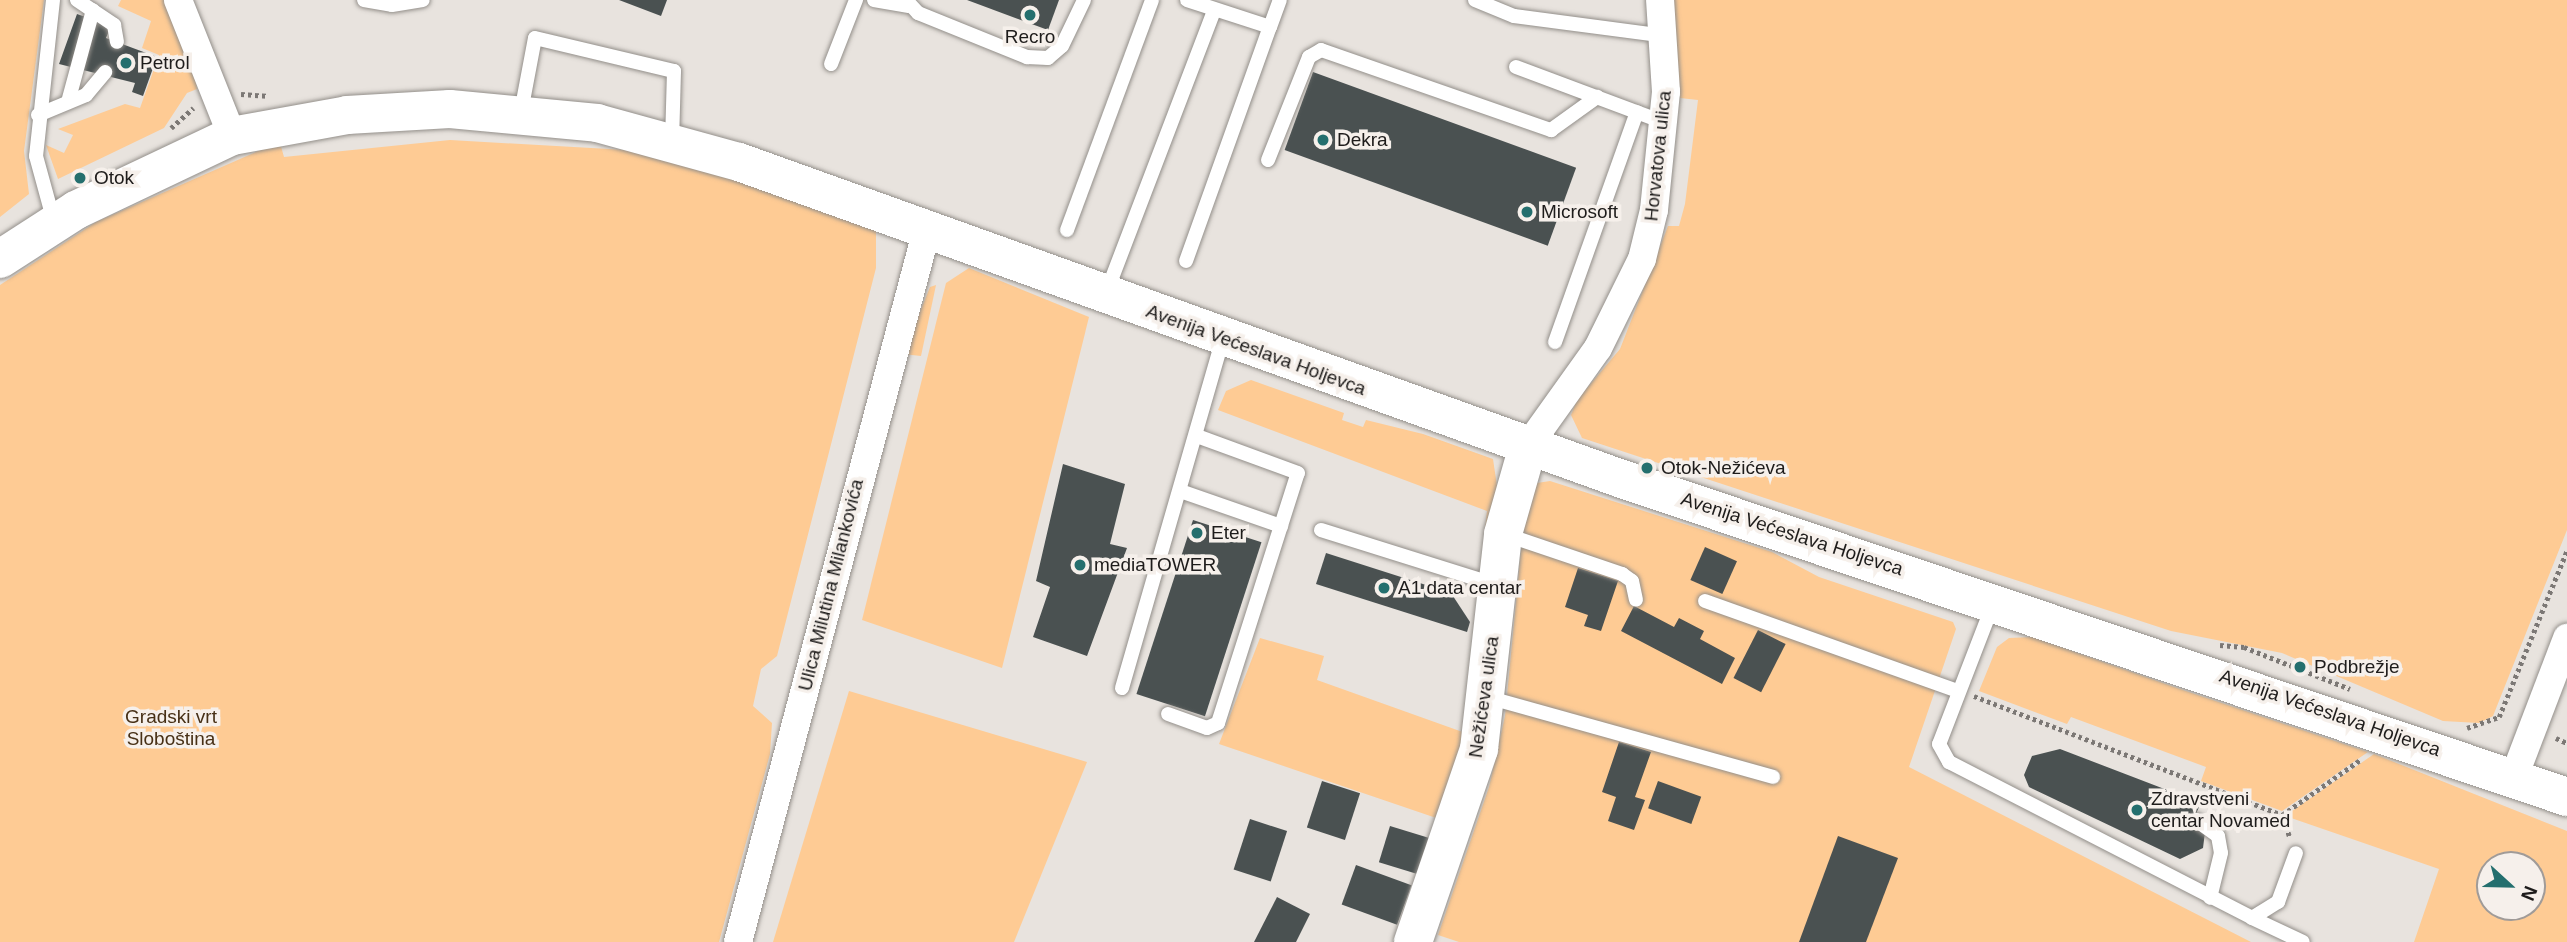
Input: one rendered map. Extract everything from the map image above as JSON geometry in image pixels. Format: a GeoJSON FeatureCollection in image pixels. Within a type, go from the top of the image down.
{"type":"FeatureCollection","features":[{"type":"Feature","properties":{"kind":"street"},"geometry":{"type":"LineString","coordinates":[[178,0],[232,136]]}},
{"type":"Feature","properties":{"kind":"street","name":"Horvatova ulica"},"geometry":{"type":"LineString","coordinates":[[1528,446],[1626,299],[1654,210],[1663,122],[1666,36],[1660,0]]}},
{"type":"Feature","properties":{"kind":"street","name":"Avenija Većeslava Holjevca"},"geometry":{"type":"LineString","coordinates":[[0,258],[54,222],[232,136],[347,115],[521,112],[672,142],[927,229],[1223,339],[1528,446],[1996,600],[2567,797]]}},
{"type":"Feature","properties":{"kind":"street","name":"Ulica Milutina Milankovića"},"geometry":{"type":"LineString","coordinates":[[738,942],[927,229]]}},
{"type":"Feature","properties":{"kind":"street","name":"Nežićeva ulica"},"geometry":{"type":"LineString","coordinates":[[1413,942],[1469,788],[1487,697],[1503,534],[1528,446]]}},
{"type":"Feature","properties":{"kind":"street"},"geometry":{"type":"LineString","coordinates":[[2514,777],[2567,638]]}},
{"type":"Feature","properties":{"kind":"lane"},"geometry":{"type":"LineString","coordinates":[[53,0],[38,115],[36,156],[54,222]]}},
{"type":"Feature","properties":{"kind":"lane"},"geometry":{"type":"LineString","coordinates":[[77,0],[114,25],[117,42]]}},
{"type":"Feature","properties":{"kind":"lane"},"geometry":{"type":"LineString","coordinates":[[364,0],[392,5],[423,0]]}},
{"type":"Feature","properties":{"kind":"lane"},"geometry":{"type":"LineString","coordinates":[[831,64],[856,0]]}},
{"type":"Feature","properties":{"kind":"lane"},"geometry":{"type":"LineString","coordinates":[[874,0],[907,3],[1027,57],[1048,58],[1062,46],[1084,0]]}},
{"type":"Feature","properties":{"kind":"lane"},"geometry":{"type":"LineString","coordinates":[[1067,230],[1152,0]]}},
{"type":"Feature","properties":{"kind":"lane"},"geometry":{"type":"LineString","coordinates":[[1187,0],[1214,11],[1270,27]]}},
{"type":"Feature","properties":{"kind":"lane"},"geometry":{"type":"LineString","coordinates":[[1186,261],[1280,0]]}},
{"type":"Feature","properties":{"kind":"lane"},"geometry":{"type":"LineString","coordinates":[[1475,0],[1514,16],[1666,36]]}},
{"type":"Feature","properties":{"kind":"lane"},"geometry":{"type":"LineString","coordinates":[[68,102],[93,10]]}},
{"type":"Feature","properties":{"kind":"lane"},"geometry":{"type":"LineString","coordinates":[[1105,296],[1214,11]]}},
{"type":"Feature","properties":{"kind":"lane"},"geometry":{"type":"LineString","coordinates":[[521,112],[535,38],[674,71],[672,142]]}},
{"type":"Feature","properties":{"kind":"lane"},"geometry":{"type":"LineString","coordinates":[[1268,160],[1308,57],[1321,50],[1551,130],[1597,97]]}},
{"type":"Feature","properties":{"kind":"lane"},"geometry":{"type":"LineString","coordinates":[[1516,67],[1663,122]]}},
{"type":"Feature","properties":{"kind":"lane"},"geometry":{"type":"LineString","coordinates":[[38,115],[86,95],[105,72]]}},
{"type":"Feature","properties":{"kind":"lane"},"geometry":{"type":"LineString","coordinates":[[1555,342],[1637,112]]}},
{"type":"Feature","properties":{"kind":"lane"},"geometry":{"type":"LineString","coordinates":[[1122,688],[1223,339]]}},
{"type":"Feature","properties":{"kind":"lane"},"geometry":{"type":"LineString","coordinates":[[1168,715],[1207,728],[1218,723],[1298,472],[1197,436]]}},
{"type":"Feature","properties":{"kind":"lane"},"geometry":{"type":"LineString","coordinates":[[1180,491],[1281,526]]}},
{"type":"Feature","properties":{"kind":"lane"},"geometry":{"type":"LineString","coordinates":[[1321,530],[1497,586]]}},
{"type":"Feature","properties":{"kind":"lane"},"geometry":{"type":"LineString","coordinates":[[1503,534],[1622,574],[1632,581],[1636,600]]}},
{"type":"Feature","properties":{"kind":"lane"},"geometry":{"type":"LineString","coordinates":[[1996,600],[1939,744],[1949,762],[2210,898],[2303,942]]}},
{"type":"Feature","properties":{"kind":"lane"},"geometry":{"type":"LineString","coordinates":[[1705,601],[1958,691]]}},
{"type":"Feature","properties":{"kind":"lane"},"geometry":{"type":"LineString","coordinates":[[1487,697],[1773,776]]}},
{"type":"Feature","properties":{"kind":"lane"},"geometry":{"type":"LineString","coordinates":[[2196,820],[2210,825],[2220,845],[2220,873],[2210,898]]}},
{"type":"Feature","properties":{"kind":"lane"},"geometry":{"type":"LineString","coordinates":[[2252,918],[2278,902],[2296,853]]}},
{"type":"Feature","properties":{"kind":"path"},"geometry":{"type":"LineString","coordinates":[[2499,718],[2567,550]]}},
{"type":"Feature","properties":{"kind":"path"},"geometry":{"type":"LineString","coordinates":[[1973,696],[2282,815],[2296,853]]}},
{"type":"Feature","properties":{"kind":"path"},"geometry":{"type":"LineString","coordinates":[[2474,729],[2499,718],[2508,721]]}},
{"type":"Feature","properties":{"kind":"path"},"geometry":{"type":"LineString","coordinates":[[2282,815],[2364,758]]}},
{"type":"Feature","properties":{"kind":"green space"},"geometry":{"type":"Polygon","coordinates":[[[0,0],[44,0],[24,151],[29,194],[0,217],[0,0]]]}},
{"type":"Feature","properties":{"kind":"green space"},"geometry":{"type":"Polygon","coordinates":[[[121,0],[166,0],[190,49],[197,89],[187,93],[164,128],[58,179],[46,145],[64,153],[73,135],[58,129],[125,104],[140,108],[159,55],[142,48],[151,21],[118,6],[121,0]]]}},
{"type":"Feature","properties":{"kind":"green space"},"geometry":{"type":"Polygon","coordinates":[[[1673,0],[2567,0],[2567,530],[2493,716],[2479,723],[2443,721],[2282,653],[2171,631],[1582,438],[1571,415],[1577,400],[1620,349],[1668,226],[1679,226],[1685,204],[1698,100],[1680,98],[1673,0]]]}},
{"type":"Feature","properties":{"kind":"green space","name":"Gradski vrt Sloboština"},"geometry":{"type":"Polygon","coordinates":[[[450,140],[644,151],[876,226],[876,268],[777,656],[761,669],[753,706],[772,723],[770,754],[719,942],[0,942],[0,285],[96,222],[280,143],[284,157],[450,140]]]}},
{"type":"Feature","properties":{"kind":"green space"},"geometry":{"type":"Polygon","coordinates":[[[969,268],[1089,317],[1002,668],[862,620],[946,283],[969,268]]]}},
{"type":"Feature","properties":{"kind":"green space"},"geometry":{"type":"Polygon","coordinates":[[[936,285],[921,356],[903,354],[930,287],[936,285]]]}},
{"type":"Feature","properties":{"kind":"green space"},"geometry":{"type":"Polygon","coordinates":[[[1251,380],[1344,413],[1342,420],[1363,427],[1366,420],[1423,434],[1493,459],[1497,486],[1481,563],[1487,511],[1218,410],[1226,391],[1251,380]]]}},
{"type":"Feature","properties":{"kind":"green space"},"geometry":{"type":"Polygon","coordinates":[[[1550,481],[1772,552],[1819,577],[1953,622],[1956,629],[1909,767],[2251,942],[1459,942],[1438,935],[1489,787],[1505,716],[1524,519],[1537,483],[1550,481]]]}},
{"type":"Feature","properties":{"kind":"green space"},"geometry":{"type":"Polygon","coordinates":[[[2032,637],[2368,752],[2282,811],[2201,781],[2206,767],[2071,717],[2067,724],[1979,691],[1997,647],[2009,638],[2032,637]]]}},
{"type":"Feature","properties":{"kind":"green space"},"geometry":{"type":"Polygon","coordinates":[[[1260,638],[1324,656],[1317,680],[1471,735],[1448,822],[1219,744],[1260,638]]]}},
{"type":"Feature","properties":{"kind":"green space"},"geometry":{"type":"Polygon","coordinates":[[[849,691],[1087,762],[1014,942],[773,942],[849,691]]]}},
{"type":"Feature","properties":{"kind":"green space"},"geometry":{"type":"Polygon","coordinates":[[[2374,754],[2567,831],[2567,942],[2414,942],[2439,869],[2285,816],[2374,754]]]}},
{"type":"Feature","properties":{"kind":"building"},"geometry":{"type":"Polygon","coordinates":[[[619,0],[667,0],[661,16],[619,0]]]}},
{"type":"Feature","properties":{"kind":"building","name":"Recro"},"geometry":{"type":"Polygon","coordinates":[[[967,0],[1059,0],[1048,30],[967,0]]]}},
{"type":"Feature","properties":{"kind":"building"},"geometry":{"type":"Polygon","coordinates":[[[77,14],[111,26],[106,38],[157,57],[143,96],[132,92],[135,83],[59,64],[77,14]]]}},
{"type":"Feature","properties":{"kind":"building"},"geometry":{"type":"Polygon","coordinates":[[[1313,72],[1576,168],[1548,246],[1285,150],[1313,72]]]}},
{"type":"Feature","properties":{"kind":"building","name":"mediaTOWER"},"geometry":{"type":"Polygon","coordinates":[[[1063,464],[1125,484],[1110,544],[1127,548],[1087,656],[1033,637],[1050,587],[1036,581],[1063,464]]]}},
{"type":"Feature","properties":{"kind":"building"},"geometry":{"type":"Polygon","coordinates":[[[1193,520],[1261,542],[1205,716],[1136,694],[1193,520]]]}},
{"type":"Feature","properties":{"kind":"building"},"geometry":{"type":"Polygon","coordinates":[[[1705,547],[1737,561],[1722,594],[1690,580],[1705,547]]]}},
{"type":"Feature","properties":{"kind":"building","name":"A1 data centar"},"geometry":{"type":"Polygon","coordinates":[[[1326,553],[1451,593],[1470,622],[1467,632],[1316,584],[1326,553]]]}},
{"type":"Feature","properties":{"kind":"building"},"geometry":{"type":"Polygon","coordinates":[[[1578,568],[1618,581],[1601,631],[1584,626],[1588,615],[1565,607],[1578,568]]]}},
{"type":"Feature","properties":{"kind":"building"},"geometry":{"type":"Polygon","coordinates":[[[1634,606],[1674,627],[1679,618],[1704,631],[1700,639],[1735,658],[1722,684],[1621,631],[1634,606]]]}},
{"type":"Feature","properties":{"kind":"building"},"geometry":{"type":"Polygon","coordinates":[[[1758,630],[1786,644],[1761,692],[1733,678],[1758,630]]]}},
{"type":"Feature","properties":{"kind":"building"},"geometry":{"type":"Polygon","coordinates":[[[1619,742],[1651,752],[1635,797],[1645,800],[1634,830],[1608,821],[1616,797],[1602,792],[1619,742]]]}},
{"type":"Feature","properties":{"kind":"building","name":"Zdravstveni centar Novamed"},"geometry":{"type":"Polygon","coordinates":[[[2060,749],[2201,803],[2194,818],[2205,832],[2203,848],[2180,859],[2029,787],[2024,775],[2032,756],[2060,749]]]}},
{"type":"Feature","properties":{"kind":"building"},"geometry":{"type":"Polygon","coordinates":[[[1322,781],[1360,793],[1345,840],[1307,828],[1322,781]]]}},
{"type":"Feature","properties":{"kind":"building"},"geometry":{"type":"Polygon","coordinates":[[[1658,781],[1701,797],[1691,824],[1648,808],[1658,781]]]}},
{"type":"Feature","properties":{"kind":"building"},"geometry":{"type":"Polygon","coordinates":[[[1250,819],[1287,831],[1271,881],[1234,869],[1250,819]]]}},
{"type":"Feature","properties":{"kind":"building"},"geometry":{"type":"Polygon","coordinates":[[[1390,826],[1429,838],[1418,874],[1379,862],[1390,826]]]}},
{"type":"Feature","properties":{"kind":"building"},"geometry":{"type":"Polygon","coordinates":[[[1838,836],[1898,858],[1866,942],[1799,942],[1838,836]]]}},
{"type":"Feature","properties":{"kind":"building"},"geometry":{"type":"Polygon","coordinates":[[[1356,865],[1411,885],[1397,925],[1342,904],[1356,865]]]}},
{"type":"Feature","properties":{"kind":"building"},"geometry":{"type":"Polygon","coordinates":[[[1277,897],[1310,914],[1296,942],[1254,942],[1277,897]]]}},
{"type":"Feature","properties":{"kind":"place","name":"Recro"},"geometry":{"type":"Point","coordinates":[1030,15]}},
{"type":"Feature","properties":{"kind":"place","name":"Petrol"},"geometry":{"type":"Point","coordinates":[126,63]}},
{"type":"Feature","properties":{"kind":"place","name":"Dekra"},"geometry":{"type":"Point","coordinates":[1323,140]}},
{"type":"Feature","properties":{"kind":"place","name":"Otok"},"geometry":{"type":"Point","coordinates":[80,178]}},
{"type":"Feature","properties":{"kind":"place","name":"Microsoft"},"geometry":{"type":"Point","coordinates":[1527,212]}},
{"type":"Feature","properties":{"kind":"place","name":"Otok-Nežićeva"},"geometry":{"type":"Point","coordinates":[1647,468]}},
{"type":"Feature","properties":{"kind":"place","name":"Eter"},"geometry":{"type":"Point","coordinates":[1197,533]}},
{"type":"Feature","properties":{"kind":"place","name":"mediaTOWER"},"geometry":{"type":"Point","coordinates":[1080,565]}},
{"type":"Feature","properties":{"kind":"place","name":"A1 data centar"},"geometry":{"type":"Point","coordinates":[1384,588]}},
{"type":"Feature","properties":{"kind":"place","name":"Podbrežje"},"geometry":{"type":"Point","coordinates":[2300,667]}},
{"type":"Feature","properties":{"kind":"place","name":"Zdravstveni centar Novamed"},"geometry":{"type":"Point","coordinates":[2137,810]}}]}
